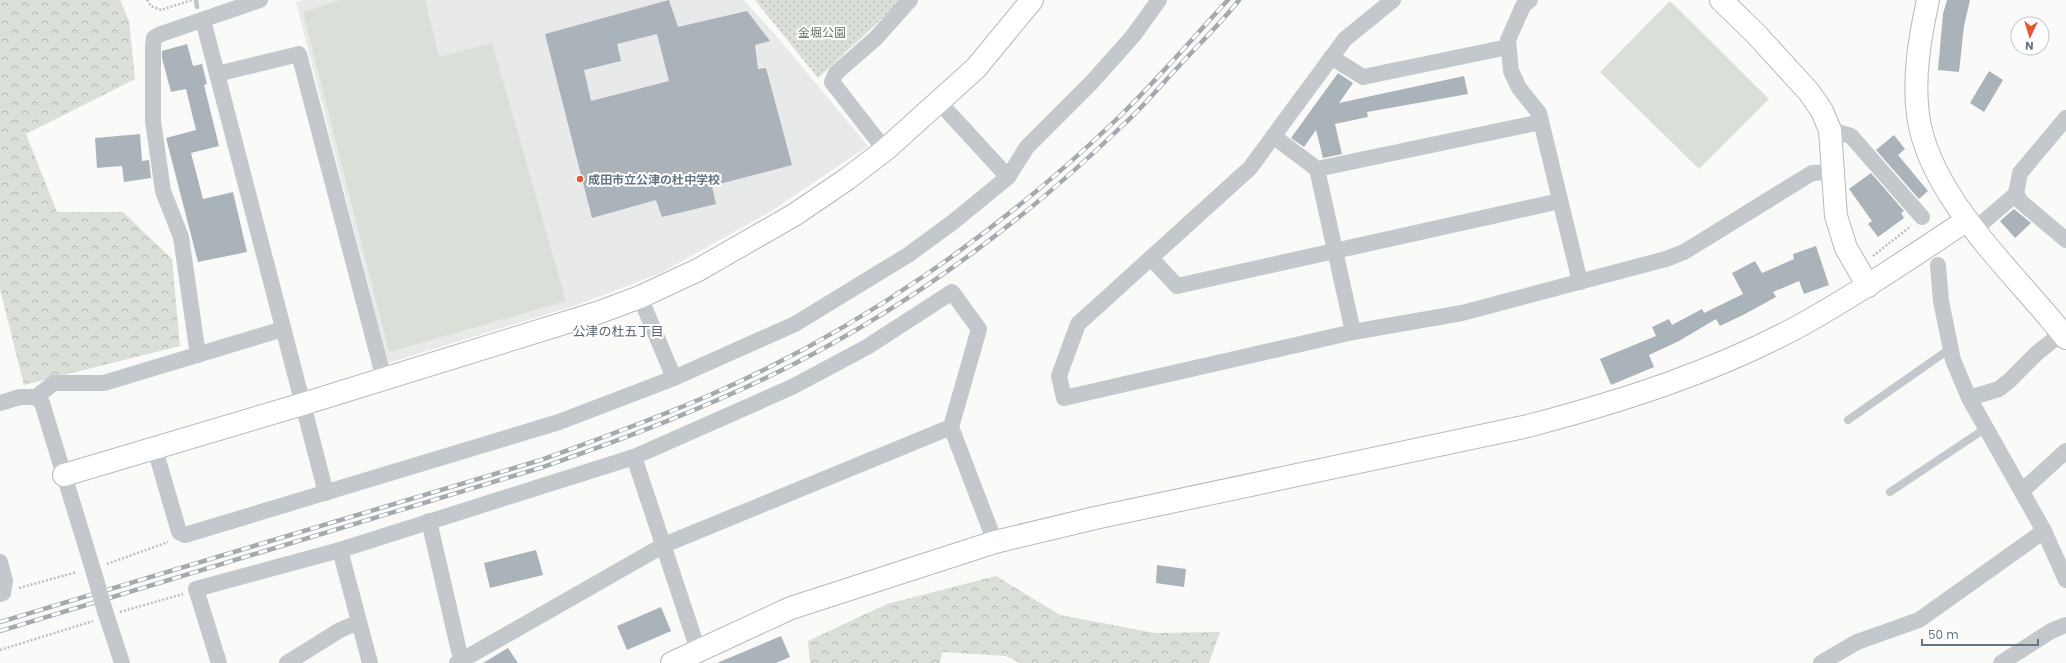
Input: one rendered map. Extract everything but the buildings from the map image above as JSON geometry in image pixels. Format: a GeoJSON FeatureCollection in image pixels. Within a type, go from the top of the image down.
{"type":"FeatureCollection","features":[{"type":"Feature","properties":{"kind":"street"},"geometry":{"type":"LineString","coordinates":[[198,355],[181,237],[163,191],[153,120],[154,38],[161,34],[260,0]]}},
{"type":"Feature","properties":{"kind":"street"},"geometry":{"type":"LineString","coordinates":[[885,150],[832,82],[836,73],[876,38],[910,0]]}},
{"type":"Feature","properties":{"kind":"street"},"geometry":{"type":"LineString","coordinates":[[64,476],[600,312],[640,297],[698,270],[751,242],[794,215],[885,150],[976,68],[1032,0]]}},
{"type":"Feature","properties":{"kind":"street"},"geometry":{"type":"LineString","coordinates":[[155,449],[179,532],[185,535],[559,422],[674,378],[795,324],[908,255],[953,222],[1008,177],[1028,147],[1092,82],[1133,36],[1159,0]]}},
{"type":"Feature","properties":{"kind":"street"},"geometry":{"type":"LineString","coordinates":[[1393,0],[1344,39],[1250,168],[1078,324],[1059,376],[1064,398],[1353,332],[1462,312],[1666,259],[1684,252],[1812,173],[1834,172]]}},
{"type":"Feature","properties":{"kind":"street"},"geometry":{"type":"LineString","coordinates":[[1721,0],[1809,92],[1822,111],[1830,130],[1836,216],[1846,248],[1868,286]]}},
{"type":"Feature","properties":{"kind":"street"},"geometry":{"type":"LineString","coordinates":[[1928,0],[1918,58],[1916,91],[1918,116],[1924,140],[1932,161],[1971,225],[2064,336],[2037,353],[1999,389],[1969,398]]}},
{"type":"Feature","properties":{"kind":"street"},"geometry":{"type":"LineString","coordinates":[[1524,2],[1508,40],[1511,70],[1518,88],[1539,113],[1580,282]]}},
{"type":"Feature","properties":{"kind":"street"},"geometry":{"type":"LineString","coordinates":[[203,20],[326,493]]}},
{"type":"Feature","properties":{"kind":"street"},"geometry":{"type":"LineString","coordinates":[[1331,57],[1363,77],[1508,47]]}},
{"type":"Feature","properties":{"kind":"street"},"geometry":{"type":"LineString","coordinates":[[217,74],[299,54],[384,379]]}},
{"type":"Feature","properties":{"kind":"street"},"geometry":{"type":"LineString","coordinates":[[939,102],[1008,177]]}},
{"type":"Feature","properties":{"kind":"street"},"geometry":{"type":"LineString","coordinates":[[2066,118],[2020,173],[2016,194],[2021,202],[2066,240]]}},
{"type":"Feature","properties":{"kind":"street"},"geometry":{"type":"LineString","coordinates":[[1317,169],[1541,122]]}},
{"type":"Feature","properties":{"kind":"street"},"geometry":{"type":"LineString","coordinates":[[1830,130],[1851,136],[1922,217]]}},
{"type":"Feature","properties":{"kind":"street"},"geometry":{"type":"LineString","coordinates":[[1273,136],[1317,169],[1353,332]]}},
{"type":"Feature","properties":{"kind":"street"},"geometry":{"type":"LineString","coordinates":[[672,663],[791,608],[996,542],[1103,516],[1528,426],[1595,409],[1668,384],[1734,357],[1802,324],[1971,225],[2016,194]]}},
{"type":"Feature","properties":{"kind":"street"},"geometry":{"type":"LineString","coordinates":[[1151,258],[1177,286],[1560,201]]}},
{"type":"Feature","properties":{"kind":"street"},"geometry":{"type":"LineString","coordinates":[[1938,265],[1941,301],[1953,360],[1969,398],[2044,531],[2066,580]]}},
{"type":"Feature","properties":{"kind":"street"},"geometry":{"type":"LineString","coordinates":[[218,663],[196,589],[340,550],[634,457],[792,387],[867,347],[952,292],[979,329],[951,427],[996,542]]}},
{"type":"Feature","properties":{"kind":"street"},"geometry":{"type":"LineString","coordinates":[[640,297],[674,378]]}},
{"type":"Feature","properties":{"kind":"street"},"geometry":{"type":"LineString","coordinates":[[0,403],[20,397],[36,397],[54,383],[104,383],[283,329]]}},
{"type":"Feature","properties":{"kind":"street"},"geometry":{"type":"LineString","coordinates":[[36,397],[42,404],[122,663]]}},
{"type":"Feature","properties":{"kind":"street"},"geometry":{"type":"LineString","coordinates":[[429,521],[460,661],[664,545],[951,427]]}},
{"type":"Feature","properties":{"kind":"street"},"geometry":{"type":"LineString","coordinates":[[2022,491],[2066,451]]}},
{"type":"Feature","properties":{"kind":"street"},"geometry":{"type":"LineString","coordinates":[[634,457],[698,650]]}},
{"type":"Feature","properties":{"kind":"street"},"geometry":{"type":"LineString","coordinates":[[1821,663],[1842,658],[1856,642],[1919,620],[2044,531]]}},
{"type":"Feature","properties":{"kind":"street"},"geometry":{"type":"LineString","coordinates":[[340,550],[370,663]]}},
{"type":"Feature","properties":{"kind":"street"},"geometry":{"type":"LineString","coordinates":[[0,562],[6,581],[1,593]]}},
{"type":"Feature","properties":{"kind":"street"},"geometry":{"type":"LineString","coordinates":[[287,663],[340,630],[360,622]]}},
{"type":"Feature","properties":{"kind":"street"},"geometry":{"type":"LineString","coordinates":[[2001,663],[2051,631],[2066,625]]}},
{"type":"Feature","properties":{"kind":"lane"},"geometry":{"type":"LineString","coordinates":[[1848,420],[1951,348]]}},
{"type":"Feature","properties":{"kind":"lane"},"geometry":{"type":"LineString","coordinates":[[1890,492],[1986,428]]}},
{"type":"Feature","properties":{"kind":"path"},"geometry":{"type":"LineString","coordinates":[[147,0],[151,6],[161,10],[192,0]]}},
{"type":"Feature","properties":{"kind":"path"},"geometry":{"type":"LineString","coordinates":[[1874,260],[1872,255],[1922,217]]}},
{"type":"Feature","properties":{"kind":"path"},"geometry":{"type":"LineString","coordinates":[[1,593],[93,570],[168,543],[179,532]]}},
{"type":"Feature","properties":{"kind":"shaded area","name":"成田市立公津の杜中学校"},"geometry":{"type":"Polygon","coordinates":[[[303,0],[744,0],[779,39],[868,146],[770,212],[661,273],[577,305],[388,363],[296,2],[303,0]]]}},
{"type":"Feature","properties":{"kind":"green space"},"geometry":{"type":"Polygon","coordinates":[[[0,0],[120,0],[129,21],[135,79],[26,134],[57,212],[123,212],[172,259],[180,346],[24,385],[0,289],[0,0]]]}},
{"type":"Feature","properties":{"kind":"green space"},"geometry":{"type":"Polygon","coordinates":[[[341,0],[425,0],[439,57],[492,43],[566,301],[389,352],[303,12],[341,0]]]}},
{"type":"Feature","properties":{"kind":"green space","name":"金堀公園"},"geometry":{"type":"Polygon","coordinates":[[[755,0],[902,0],[818,78],[755,0]]]}},
{"type":"Feature","properties":{"kind":"green space"},"geometry":{"type":"Polygon","coordinates":[[[1670,1],[1769,99],[1699,169],[1600,72],[1670,1]]]}},
{"type":"Feature","properties":{"kind":"green space"},"geometry":{"type":"Polygon","coordinates":[[[996,576],[1060,615],[1155,633],[1220,632],[1209,663],[1020,663],[1006,656],[942,652],[940,663],[810,663],[808,641],[887,604],[996,576]]]}},
{"type":"Feature","properties":{"kind":"waterway"},"geometry":{"type":"LineString","coordinates":[[196,0],[197,7]]}},
{"type":"Feature","properties":{"kind":"railway"},"geometry":{"type":"LineString","coordinates":[[0,622],[541,460],[626,429],[710,395],[766,369],[821,340],[875,308],[978,238],[1027,199],[1074,159],[1119,117],[1161,74],[1228,0]]}},
{"type":"Feature","properties":{"kind":"railway"},"geometry":{"type":"LineString","coordinates":[[0,631],[543,467],[698,409],[788,367],[834,343],[878,317],[922,288],[964,259],[1046,195],[1144,104],[1239,0]]}},
{"type":"Feature","properties":{"kind":"place","name":"成田市立公津の杜中学校"},"geometry":{"type":"Point","coordinates":[580,179]}},
{"type":"Feature","properties":{"kind":"district","name":"公津の杜五丁目"},"geometry":{"type":"Point","coordinates":[618,331]}}]}
